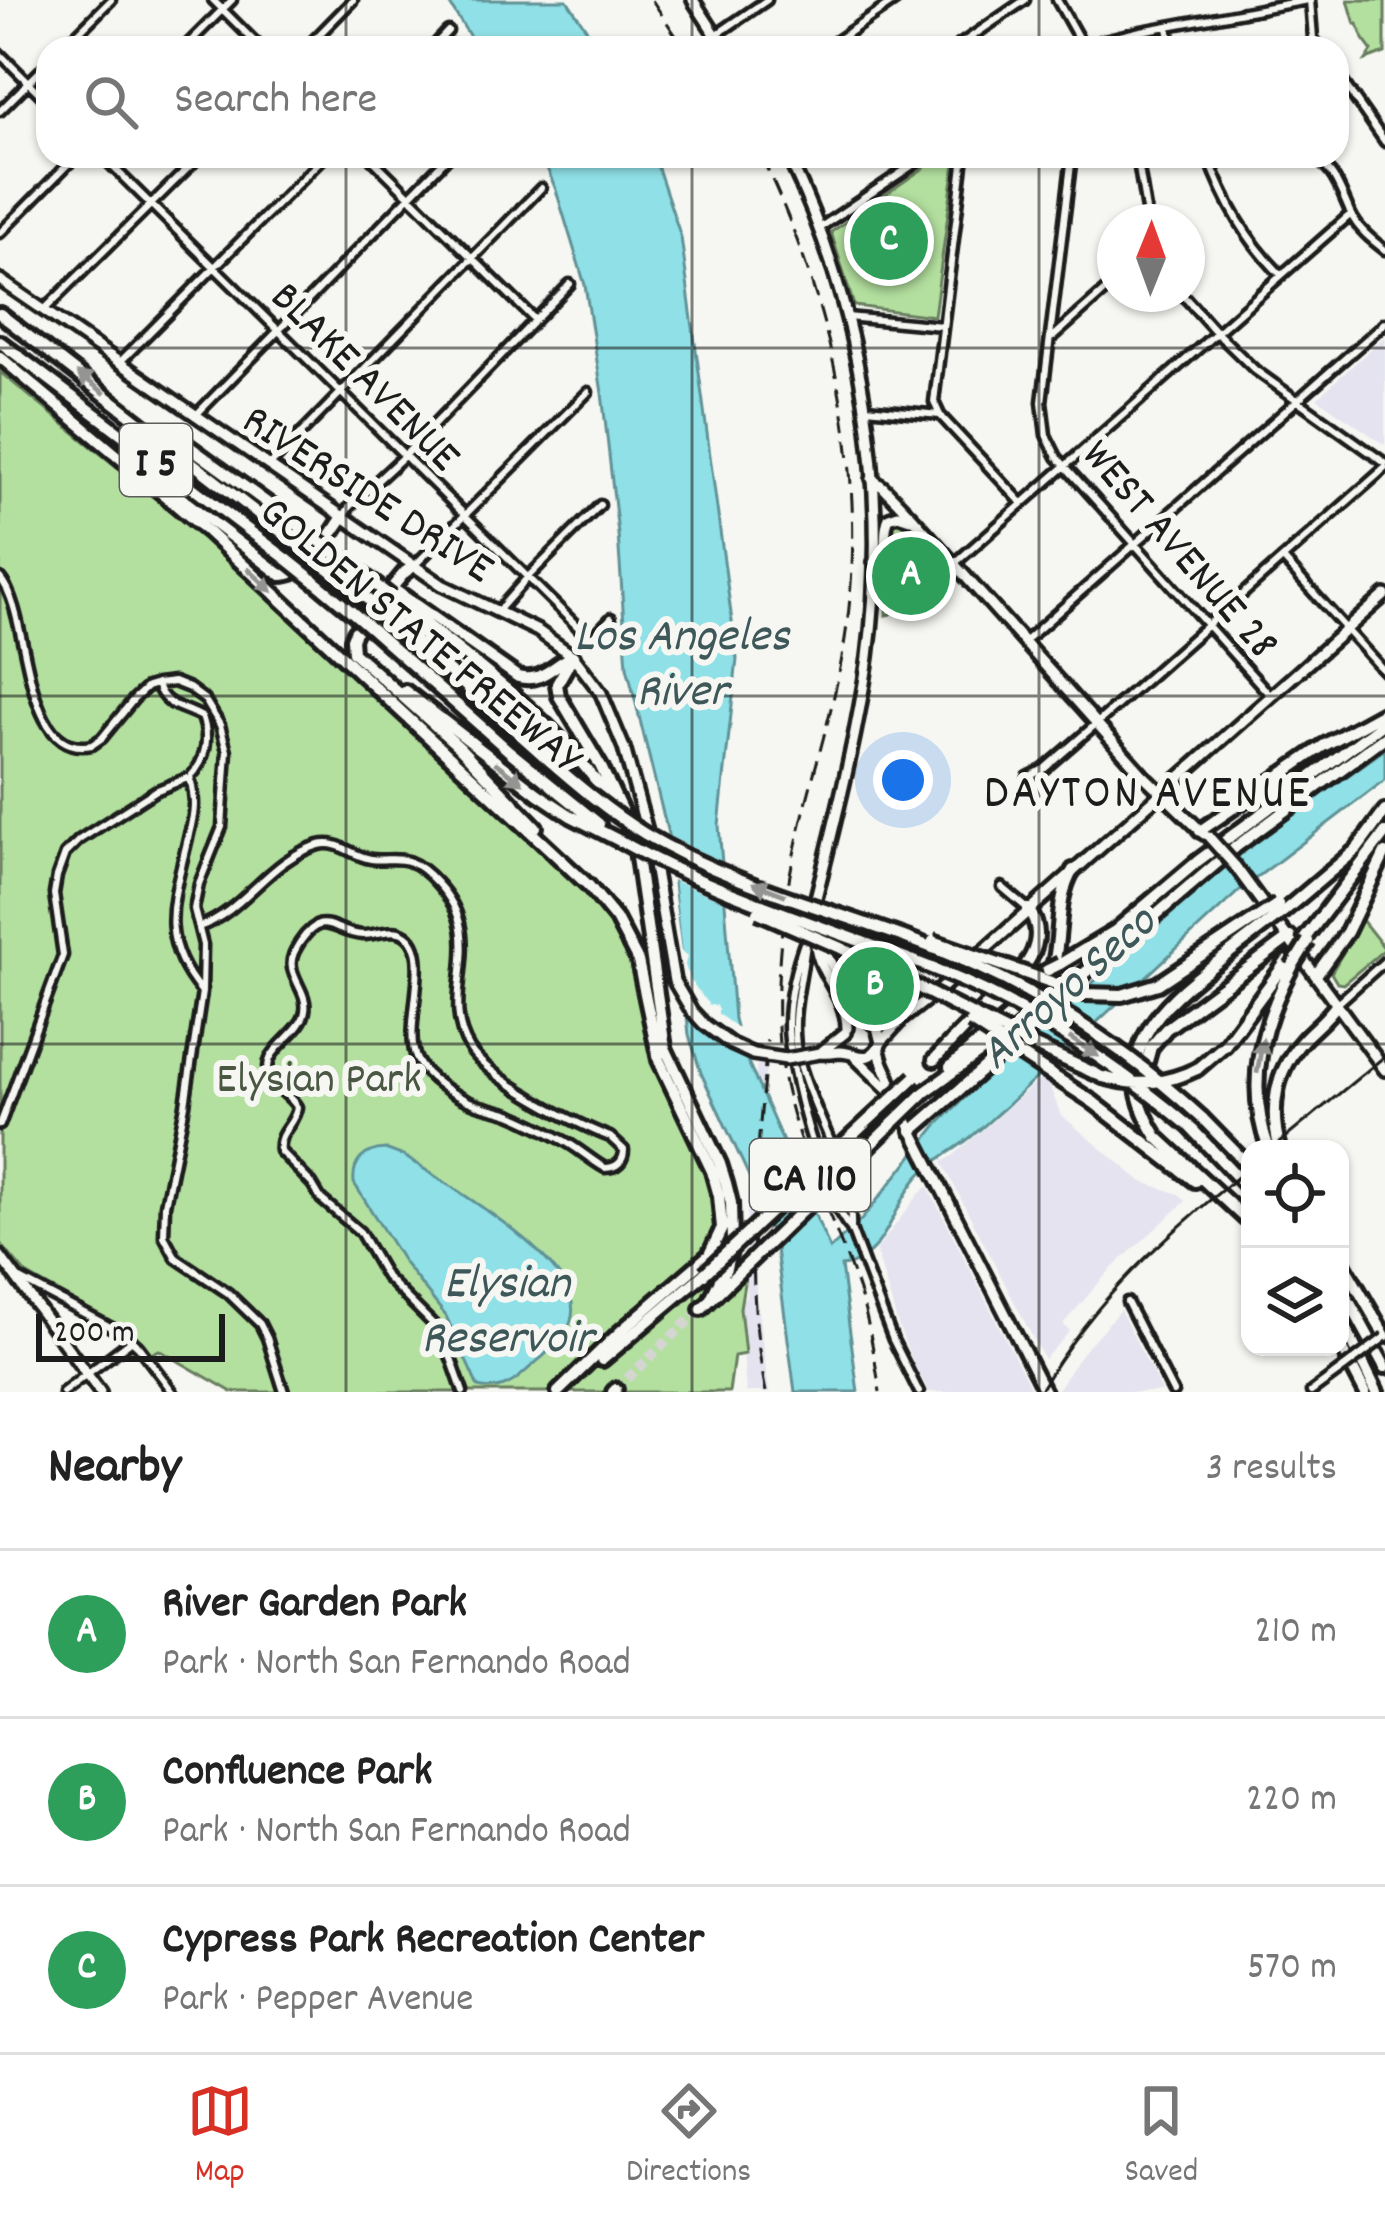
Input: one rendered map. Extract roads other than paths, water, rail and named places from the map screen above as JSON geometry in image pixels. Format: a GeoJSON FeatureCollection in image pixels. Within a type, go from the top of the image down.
{"type":"FeatureCollection","features":[{"type":"Feature","properties":{"kind":"highway","name":"GOLDEN STATE FREEWAY"},"geometry":{"type":"LineString","coordinates":[[0,314],[323,563],[611,810],[664,844],[727,873],[975,966],[1047,1002],[1135,1060],[1241,1158]]}},
{"type":"Feature","properties":{"kind":"highway","name":"GOLDEN STATE FREEWAY"},"geometry":{"type":"LineString","coordinates":[[0,342],[313,580],[571,810],[669,868],[939,970],[1014,1005],[1129,1076],[1189,1126],[1241,1181]]}},
{"type":"Feature","properties":{"kind":"highway"},"geometry":{"type":"LineString","coordinates":[[0,357],[207,531],[557,856],[603,903],[634,952],[659,1060],[712,1172],[722,1220],[720,1235],[709,1255],[561,1392]]}},
{"type":"Feature","properties":{"kind":"highway"},"geometry":{"type":"LineString","coordinates":[[141,421],[179,439],[353,566],[518,677],[544,676],[573,656]]}},
{"type":"Feature","properties":{"kind":"highway"},"geometry":{"type":"LineString","coordinates":[[109,448],[137,464],[281,575],[296,574],[309,563],[343,517]]}},
{"type":"Feature","properties":{"kind":"highway"},"geometry":{"type":"LineString","coordinates":[[414,566],[355,632],[352,646],[358,658],[478,767],[557,856]]}},
{"type":"Feature","properties":{"kind":"highway"},"geometry":{"type":"LineString","coordinates":[[388,590],[533,710],[569,746],[612,802],[640,864]]}},
{"type":"Feature","properties":{"kind":"highway"},"geometry":{"type":"LineString","coordinates":[[352,646],[514,777],[571,810]]}},
{"type":"Feature","properties":{"kind":"highway"},"geometry":{"type":"LineString","coordinates":[[573,656],[557,684],[559,696],[634,837],[665,1048],[720,1164],[731,1203],[730,1255],[711,1298]]}},
{"type":"Feature","properties":{"kind":"highway"},"geometry":{"type":"LineString","coordinates":[[1204,834],[1323,746],[1385,712]]}},
{"type":"Feature","properties":{"kind":"highway","name":"CA 110"},"geometry":{"type":"LineString","coordinates":[[561,1392],[705,1273],[1012,993],[1115,931],[1198,861],[1385,722]]}},
{"type":"Feature","properties":{"kind":"highway","name":"CA 110"},"geometry":{"type":"LineString","coordinates":[[701,1309],[926,1091],[1021,1023],[1237,846],[1385,737]]}},
{"type":"Feature","properties":{"kind":"highway"},"geometry":{"type":"LineString","coordinates":[[1241,1218],[1156,1137],[1136,1087],[1138,1054],[1159,1011],[1342,862],[1382,816]]}},
{"type":"Feature","properties":{"kind":"highway"},"geometry":{"type":"LineString","coordinates":[[669,868],[706,891],[826,941],[1080,1068],[1125,1083],[1150,1083],[1197,1069],[1225,1045],[1385,833]]}},
{"type":"Feature","properties":{"kind":"highway"},"geometry":{"type":"LineString","coordinates":[[1316,976],[1347,932],[1385,853]]}},
{"type":"Feature","properties":{"kind":"highway"},"geometry":{"type":"LineString","coordinates":[[926,1091],[971,1046],[1043,988],[1054,958],[1062,890],[1072,870]]}},
{"type":"Feature","properties":{"kind":"highway"},"geometry":{"type":"LineString","coordinates":[[875,927],[934,942],[1077,993],[1105,997],[1158,984],[1281,908]]}},
{"type":"Feature","properties":{"kind":"highway"},"geometry":{"type":"LineString","coordinates":[[934,1060],[1028,964],[1037,929],[1028,909]]}},
{"type":"Feature","properties":{"kind":"highway"},"geometry":{"type":"LineString","coordinates":[[1174,1154],[1144,1103],[1143,1072],[1151,1047],[1166,1029],[1289,937]]}},
{"type":"Feature","properties":{"kind":"highway"},"geometry":{"type":"LineString","coordinates":[[915,1137],[1129,938]]}},
{"type":"Feature","properties":{"kind":"highway"},"geometry":{"type":"LineString","coordinates":[[1267,1140],[1257,1100],[1258,1061],[1290,964]]}},
{"type":"Feature","properties":{"kind":"highway"},"geometry":{"type":"LineString","coordinates":[[908,982],[1094,1102],[1241,1220]]}},
{"type":"Feature","properties":{"kind":"highway"},"geometry":{"type":"LineString","coordinates":[[1277,1140],[1273,1108],[1283,1070],[1296,1048],[1337,1004]]}},
{"type":"Feature","properties":{"kind":"highway"},"geometry":{"type":"LineString","coordinates":[[1349,1274],[1385,1336]]}},
{"type":"Feature","properties":{"kind":"highway"},"geometry":{"type":"LineString","coordinates":[[1349,1301],[1385,1366]]}},
{"type":"Feature","properties":{"kind":"highway"},"geometry":{"type":"LineString","coordinates":[[1349,1335],[1377,1392]]}},
{"type":"Feature","properties":{"kind":"highway"},"geometry":{"type":"LineString","coordinates":[[1345,1356],[1363,1392]]}},
{"type":"Feature","properties":{"kind":"main road"},"geometry":{"type":"LineString","coordinates":[[693,0],[716,35]]}},
{"type":"Feature","properties":{"kind":"main road"},"geometry":{"type":"LineString","coordinates":[[796,168],[847,317],[866,408],[874,562],[872,622],[857,723],[810,939],[845,1008],[845,1043],[894,1095],[1045,1392]]}},
{"type":"Feature","properties":{"kind":"main road","name":"RIVERSIDE DRIVE"},"geometry":{"type":"LineString","coordinates":[[0,280],[414,566],[460,596],[538,631],[573,656],[601,694],[624,748],[650,842],[670,970],[680,993],[704,1024],[747,1052],[786,1060],[820,1053],[854,1055]]}},
{"type":"Feature","properties":{"kind":"main road"},"geometry":{"type":"LineString","coordinates":[[872,479],[1256,892],[1385,1070]]}},
{"type":"Feature","properties":{"kind":"main road"},"geometry":{"type":"LineString","coordinates":[[874,562],[884,554],[889,518],[914,519]]}},
{"type":"Feature","properties":{"kind":"main road"},"geometry":{"type":"LineString","coordinates":[[854,1055],[871,1055],[902,1019],[1385,595]]}},
{"type":"Feature","properties":{"kind":"main road"},"geometry":{"type":"LineString","coordinates":[[810,939],[824,950],[853,1005],[880,1032],[881,1064],[894,1095]]}},
{"type":"Feature","properties":{"kind":"main road"},"geometry":{"type":"LineString","coordinates":[[820,1053],[855,1022],[902,1019]]}},
{"type":"Feature","properties":{"kind":"main road"},"geometry":{"type":"LineString","coordinates":[[2,1261],[100,1392]]}},
{"type":"Feature","properties":{"kind":"street"},"geometry":{"type":"LineString","coordinates":[[75,36],[111,0]]}},
{"type":"Feature","properties":{"kind":"street"},"geometry":{"type":"LineString","coordinates":[[213,0],[249,36]]}},
{"type":"Feature","properties":{"kind":"street"},"geometry":{"type":"LineString","coordinates":[[196,36],[232,0]]}},
{"type":"Feature","properties":{"kind":"street"},"geometry":{"type":"LineString","coordinates":[[318,36],[353,0]]}},
{"type":"Feature","properties":{"kind":"street"},"geometry":{"type":"LineString","coordinates":[[716,35],[767,0]]}},
{"type":"Feature","properties":{"kind":"street"},"geometry":{"type":"LineString","coordinates":[[844,36],[896,0]]}},
{"type":"Feature","properties":{"kind":"street"},"geometry":{"type":"LineString","coordinates":[[972,36],[1024,0]]}},
{"type":"Feature","properties":{"kind":"street"},"geometry":{"type":"LineString","coordinates":[[1057,0],[1078,36]]}},
{"type":"Feature","properties":{"kind":"street"},"geometry":{"type":"LineString","coordinates":[[1123,36],[1263,4],[1309,0],[1313,36]]}},
{"type":"Feature","properties":{"kind":"street"},"geometry":{"type":"LineString","coordinates":[[1168,26],[1170,36]]}},
{"type":"Feature","properties":{"kind":"street"},"geometry":{"type":"LineString","coordinates":[[443,36],[448,31]]}},
{"type":"Feature","properties":{"kind":"street"},"geometry":{"type":"LineString","coordinates":[[0,54],[36,91]]}},
{"type":"Feature","properties":{"kind":"street"},"geometry":{"type":"LineString","coordinates":[[0,111],[36,75]]}},
{"type":"Feature","properties":{"kind":"street"},"geometry":{"type":"LineString","coordinates":[[1349,93],[1385,142]]}},
{"type":"Feature","properties":{"kind":"street"},"geometry":{"type":"LineString","coordinates":[[0,233],[64,168]]}},
{"type":"Feature","properties":{"kind":"street","name":"BLAKE AVENUE"},"geometry":{"type":"LineString","coordinates":[[114,168],[589,637],[611,618]]}},
{"type":"Feature","properties":{"kind":"street"},"geometry":{"type":"LineString","coordinates":[[43,311],[188,168]]}},
{"type":"Feature","properties":{"kind":"street"},"geometry":{"type":"LineString","coordinates":[[119,362],[313,168]]}},
{"type":"Feature","properties":{"kind":"street"},"geometry":{"type":"LineString","coordinates":[[380,168],[535,320]]}},
{"type":"Feature","properties":{"kind":"street"},"geometry":{"type":"LineString","coordinates":[[196,416],[438,168]]}},
{"type":"Feature","properties":{"kind":"street"},"geometry":{"type":"LineString","coordinates":[[818,229],[908,168]]}},
{"type":"Feature","properties":{"kind":"street"},"geometry":{"type":"LineString","coordinates":[[963,168],[934,402],[940,415],[1022,503]]}},
{"type":"Feature","properties":{"kind":"street","name":"WEST AVENUE 28"},"geometry":{"type":"LineString","coordinates":[[1071,168],[1042,413],[1051,447],[1270,695]]}},
{"type":"Feature","properties":{"kind":"street"},"geometry":{"type":"LineString","coordinates":[[1139,168],[1145,204]]}},
{"type":"Feature","properties":{"kind":"street"},"geometry":{"type":"LineString","coordinates":[[1213,168],[1235,219],[1281,275]]}},
{"type":"Feature","properties":{"kind":"street"},"geometry":{"type":"LineString","coordinates":[[1329,168],[1351,214],[1385,250]]}},
{"type":"Feature","properties":{"kind":"street"},"geometry":{"type":"LineString","coordinates":[[268,466],[541,188]]}},
{"type":"Feature","properties":{"kind":"street"},"geometry":{"type":"LineString","coordinates":[[954,563],[1351,214]]}},
{"type":"Feature","properties":{"kind":"street"},"geometry":{"type":"LineString","coordinates":[[343,517],[570,284]]}},
{"type":"Feature","properties":{"kind":"street"},"geometry":{"type":"LineString","coordinates":[[1050,339],[1097,297]]}},
{"type":"Feature","properties":{"kind":"street"},"geometry":{"type":"LineString","coordinates":[[1028,777],[1096,724],[1385,466],[1255,370],[1198,312]]}},
{"type":"Feature","properties":{"kind":"street"},"geometry":{"type":"LineString","coordinates":[[847,317],[942,326]]}},
{"type":"Feature","properties":{"kind":"street"},"geometry":{"type":"LineString","coordinates":[[1024,642],[1385,323]]}},
{"type":"Feature","properties":{"kind":"street"},"geometry":{"type":"LineString","coordinates":[[414,566],[588,392]]}},
{"type":"Feature","properties":{"kind":"street"},"geometry":{"type":"LineString","coordinates":[[866,408],[940,415]]}},
{"type":"Feature","properties":{"kind":"street"},"geometry":{"type":"LineString","coordinates":[[497,613],[600,505]]}},
{"type":"Feature","properties":{"kind":"street"},"geometry":{"type":"LineString","coordinates":[[1283,559],[1385,672]]}},
{"type":"Feature","properties":{"kind":"street"},"geometry":{"type":"LineString","coordinates":[[0,578],[14,599],[40,709],[67,743],[92,745],[134,699],[157,683],[180,683],[205,700],[220,725],[227,752],[222,827],[194,900],[203,945],[202,992],[165,1205],[164,1236],[176,1258],[228,1292],[260,1324],[284,1392]]}},
{"type":"Feature","properties":{"kind":"street"},"geometry":{"type":"LineString","coordinates":[[0,1125],[63,955],[54,894],[65,854],[155,791],[190,777],[203,757],[205,722],[196,713],[167,702],[157,683]]}},
{"type":"Feature","properties":{"kind":"street"},"geometry":{"type":"LineString","coordinates":[[190,777],[192,824],[171,921],[181,961],[202,992]]}},
{"type":"Feature","properties":{"kind":"street"},"geometry":{"type":"LineString","coordinates":[[199,927],[220,919],[286,859],[323,844],[339,845],[366,859],[415,863],[457,910],[464,941],[459,1015],[474,1055],[498,1076],[610,1137],[624,1150],[619,1164],[605,1168],[527,1122],[460,1097],[425,1071],[414,1054],[411,1025],[418,957],[414,943],[403,933],[360,935],[325,923],[308,931],[292,960],[306,1008],[304,1018],[269,1063],[272,1081],[297,1107],[280,1137],[280,1151],[321,1199],[360,1232],[386,1277],[434,1324],[463,1392]]}},
{"type":"Feature","properties":{"kind":"street"},"geometry":{"type":"LineString","coordinates":[[1002,887],[1028,909]]}},
{"type":"Feature","properties":{"kind":"street"},"geometry":{"type":"LineString","coordinates":[[810,939],[795,1003],[798,1055],[845,1188],[851,1229]]}},
{"type":"Feature","properties":{"kind":"street"},"geometry":{"type":"LineString","coordinates":[[810,939],[793,982],[788,1035],[811,1135],[892,1340],[919,1392]]}},
{"type":"Feature","properties":{"kind":"street"},"geometry":{"type":"LineString","coordinates":[[1337,1004],[1385,961]]}},
{"type":"Feature","properties":{"kind":"street"},"geometry":{"type":"LineString","coordinates":[[15,1276],[132,1340],[173,1392]]}},
{"type":"Feature","properties":{"kind":"street"},"geometry":{"type":"LineString","coordinates":[[1127,1302],[1173,1392]]}},
{"type":"Feature","properties":{"kind":"street"},"geometry":{"type":"LineString","coordinates":[[1311,1392],[1351,1371],[1385,1336]]}},
{"type":"Feature","properties":{"kind":"street"},"geometry":{"type":"LineString","coordinates":[[63,1392],[132,1340]]}},
{"type":"Feature","properties":{"kind":"water"},"geometry":{"type":"Polygon","coordinates":[[[447,0],[567,0],[591,36],[470,36],[447,0]]]}},
{"type":"Feature","properties":{"kind":"water","name":"Los Angeles River"},"geometry":{"type":"Polygon","coordinates":[[[547,168],[658,168],[681,237],[737,659],[719,825],[734,1019],[741,1046],[830,1249],[863,1218],[936,1126],[993,1070],[1244,850],[1385,749],[1385,780],[1239,891],[1004,1108],[926,1169],[906,1193],[877,1245],[841,1266],[858,1392],[795,1392],[776,1249],[761,1202],[701,1073],[689,1035],[668,834],[627,667],[602,393],[585,285],[547,168]]]}},
{"type":"Feature","properties":{"kind":"water","name":"Elysian Reservoir"},"geometry":{"type":"Polygon","coordinates":[[[385,1149],[404,1156],[508,1225],[556,1271],[570,1294],[572,1316],[565,1333],[509,1384],[478,1387],[446,1316],[404,1263],[354,1183],[361,1158],[385,1149]]]}},
{"type":"Feature","properties":{"kind":"tunnel"},"geometry":{"type":"LineString","coordinates":[[616,1389],[701,1309]]}},
{"type":"Feature","properties":{"kind":"tram line"},"geometry":{"type":"LineString","coordinates":[[1283,1140],[1385,1056]]}},
{"type":"Feature","properties":{"kind":"tram line"},"geometry":{"type":"LineString","coordinates":[[1039,1392],[1084,1326],[1134,1269],[1241,1175]]}},
{"type":"Feature","properties":{"kind":"railway"},"geometry":{"type":"LineString","coordinates":[[652,0],[676,36]]}},
{"type":"Feature","properties":{"kind":"railway"},"geometry":{"type":"LineString","coordinates":[[766,168],[788,216],[828,341],[842,406],[853,537],[840,668],[784,912],[778,981],[781,1059],[795,1123],[863,1305],[880,1392]]}},
{"type":"Feature","properties":{"kind":"railway"},"geometry":{"type":"LineString","coordinates":[[766,1392],[753,1260],[767,1040]]}},
{"type":"Feature","properties":{"kind":"place","name":"Cypress Park Recreation Center"},"geometry":{"type":"Point","coordinates":[889,241]}},
{"type":"Feature","properties":{"kind":"place","name":"River Garden Park"},"geometry":{"type":"Point","coordinates":[911,576]}},
{"type":"Feature","properties":{"kind":"place","name":"Confluence Park"},"geometry":{"type":"Point","coordinates":[875,986]}},
{"type":"Feature","properties":{"kind":"district","name":"DAYTON AVENUE"},"geometry":{"type":"Point","coordinates":[1148,789]}},
{"type":"Feature","properties":{"kind":"water label","name":"Arroyo Seco"},"geometry":{"type":"Point","coordinates":[1065,985]}},
{"type":"Feature","properties":{"kind":"park label","name":"Elysian Park"},"geometry":{"type":"Point","coordinates":[319,1075]}}]}
